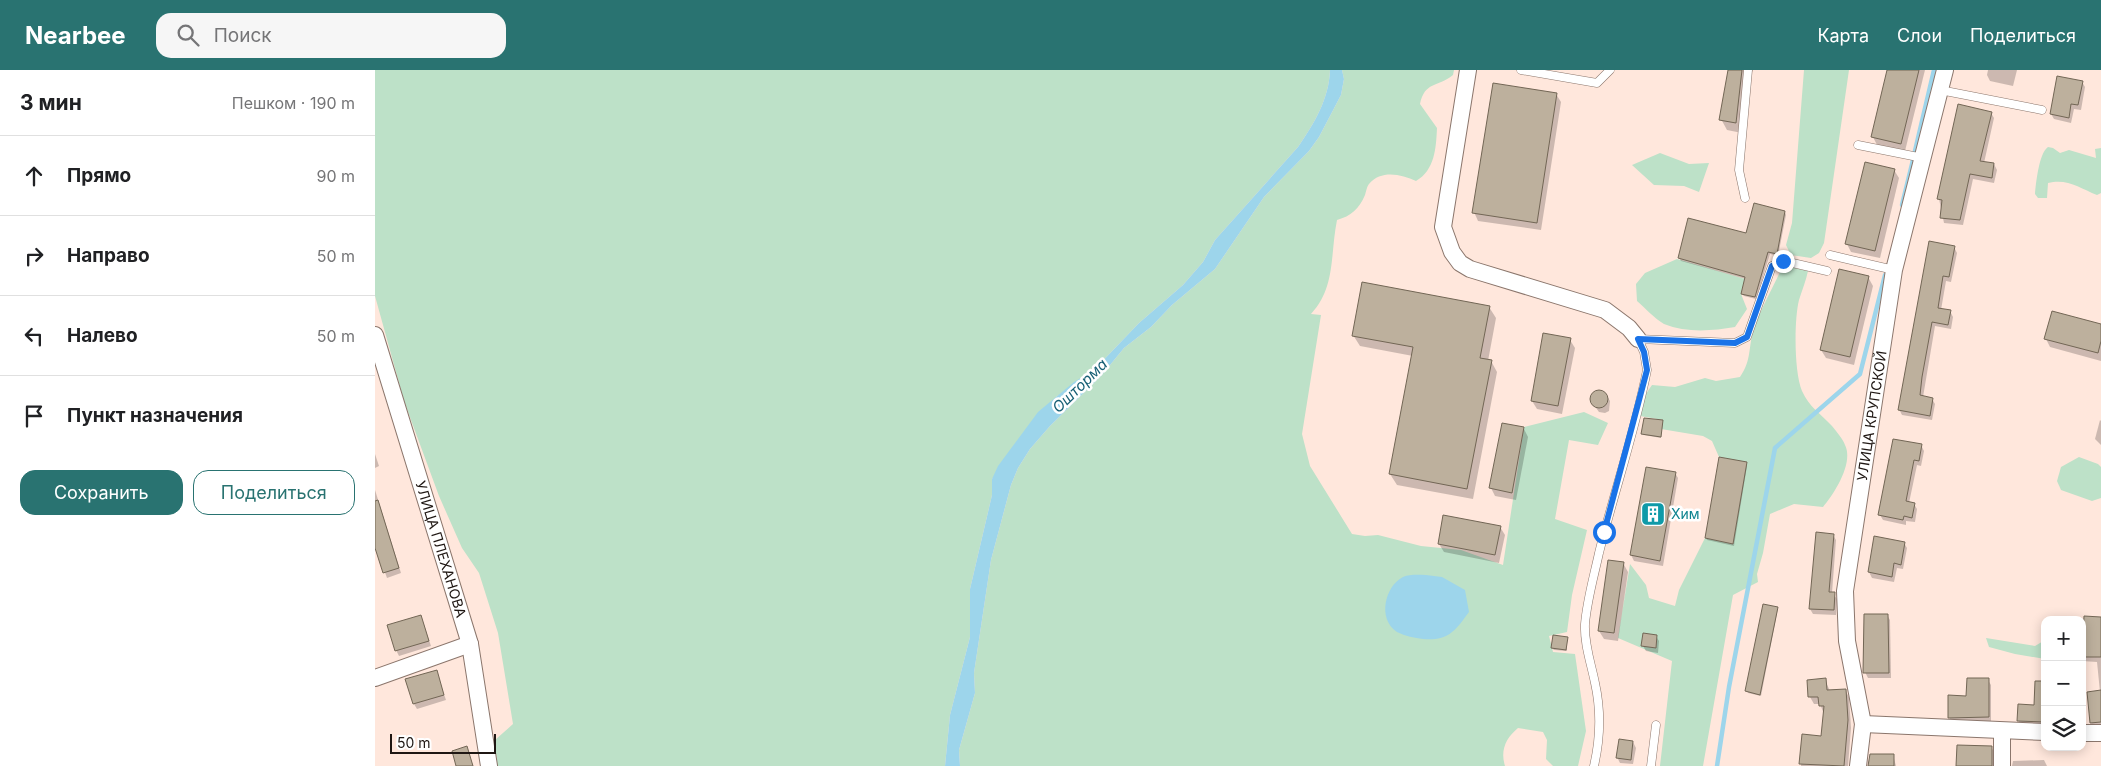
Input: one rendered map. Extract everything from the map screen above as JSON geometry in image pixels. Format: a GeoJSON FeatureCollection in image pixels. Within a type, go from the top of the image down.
{"type":"FeatureCollection","features":[{"type":"Feature","properties":{"kind":"street"},"geometry":{"type":"LineString","coordinates":[[1468,70],[1443,227],[1452,252],[1460,263],[1481,274],[1605,310],[1629,328],[1638,339]]}},
{"type":"Feature","properties":{"kind":"street","name":"УЛИЦА КРУПСКОЙ"},"geometry":{"type":"LineString","coordinates":[[1858,766],[1863,724],[1847,641],[1845,591],[1894,270],[1945,70]]}},
{"type":"Feature","properties":{"kind":"street","name":"УЛИЦА ПЛЕХАНОВА"},"geometry":{"type":"LineString","coordinates":[[375,335],[470,644],[489,766]]}},
{"type":"Feature","properties":{"kind":"street"},"geometry":{"type":"LineString","coordinates":[[375,678],[470,644]]}},
{"type":"Feature","properties":{"kind":"street"},"geometry":{"type":"LineString","coordinates":[[1863,724],[2041,732]]}},
{"type":"Feature","properties":{"kind":"street"},"geometry":{"type":"LineString","coordinates":[[2002,731],[2002,766]]}},
{"type":"Feature","properties":{"kind":"street"},"geometry":{"type":"LineString","coordinates":[[2086,733],[2101,733]]}},
{"type":"Feature","properties":{"kind":"lane"},"geometry":{"type":"LineString","coordinates":[[1521,70],[1550,73],[1597,83],[1610,70]]}},
{"type":"Feature","properties":{"kind":"lane"},"geometry":{"type":"LineString","coordinates":[[1745,198],[1739,170],[1748,70]]}},
{"type":"Feature","properties":{"kind":"lane"},"geometry":{"type":"LineString","coordinates":[[1940,90],[2042,110]]}},
{"type":"Feature","properties":{"kind":"lane"},"geometry":{"type":"LineString","coordinates":[[1857,145],[1923,158]]}},
{"type":"Feature","properties":{"kind":"lane"},"geometry":{"type":"LineString","coordinates":[[1830,255],[1894,270]]}},
{"type":"Feature","properties":{"kind":"lane"},"geometry":{"type":"LineString","coordinates":[[1594,766],[1598,748],[1598,707],[1595,684],[1587,652],[1585,625],[1604,532],[1647,370],[1644,352],[1638,339],[1735,343],[1747,337],[1772,266],[1783,261],[1827,271]]}},
{"type":"Feature","properties":{"kind":"lane"},"geometry":{"type":"LineString","coordinates":[[1651,766],[1656,725]]}},
{"type":"Feature","properties":{"kind":"green space"},"geometry":{"type":"Polygon","coordinates":[[[375,70],[1330,70],[1324,101],[1304,138],[1215,240],[1203,262],[1183,285],[1139,323],[1094,370],[1056,397],[992,479],[992,495],[970,589],[970,637],[950,715],[945,766],[497,766],[495,740],[513,724],[498,633],[479,573],[462,548],[439,496],[404,401],[375,296],[375,70]]]}},
{"type":"Feature","properties":{"kind":"green space"},"geometry":{"type":"Polygon","coordinates":[[[1342,70],[1454,70],[1453,75],[1428,88],[1420,104],[1437,128],[1435,151],[1427,171],[1416,181],[1392,175],[1380,176],[1374,179],[1368,185],[1363,200],[1357,208],[1350,214],[1337,220],[1331,270],[1325,293],[1311,314],[1321,315],[1302,434],[1310,466],[1352,534],[1378,535],[1421,546],[1461,550],[1503,565],[1524,427],[1584,412],[1608,423],[1598,445],[1569,440],[1555,519],[1587,530],[1572,595],[1567,632],[1549,636],[1553,652],[1575,654],[1586,731],[1578,766],[1553,766],[1546,759],[1547,740],[1543,732],[1518,728],[1505,745],[1503,755],[1505,766],[960,766],[959,750],[975,693],[974,673],[991,560],[1011,485],[1018,468],[1030,449],[1050,426],[1101,376],[1124,348],[1151,327],[1172,305],[1215,269],[1264,197],[1309,151],[1319,137],[1341,95],[1344,79],[1342,70]]]}},
{"type":"Feature","properties":{"kind":"green space"},"geometry":{"type":"Polygon","coordinates":[[[1804,70],[1849,70],[1824,243],[1819,253],[1811,258],[1791,255],[1786,245],[1792,223],[1804,70]]]}},
{"type":"Feature","properties":{"kind":"green space"},"geometry":{"type":"Polygon","coordinates":[[[2048,147],[2060,153],[2069,150],[2096,158],[2095,149],[2101,148],[2101,193],[2097,195],[2067,183],[2055,182],[2048,183],[2047,198],[2038,198],[2035,194],[2039,169],[2042,155],[2048,147]]]}},
{"type":"Feature","properties":{"kind":"green space"},"geometry":{"type":"Polygon","coordinates":[[[1660,153],[1689,164],[1709,163],[1699,192],[1684,186],[1654,185],[1632,165],[1660,153]]]}},
{"type":"Feature","properties":{"kind":"green space"},"geometry":{"type":"Polygon","coordinates":[[[1677,259],[1745,279],[1741,294],[1747,309],[1735,327],[1699,330],[1672,327],[1661,322],[1637,301],[1636,284],[1645,273],[1677,259]]]}},
{"type":"Feature","properties":{"kind":"green space"},"geometry":{"type":"Polygon","coordinates":[[[1791,267],[1808,271],[1799,300],[1796,320],[1796,359],[1799,382],[1808,402],[1832,426],[1844,443],[1847,452],[1845,469],[1837,486],[1823,507],[1794,504],[1770,514],[1757,574],[1758,582],[1733,595],[1703,766],[1660,766],[1672,661],[1618,638],[1630,564],[1646,585],[1649,598],[1675,606],[1679,590],[1705,538],[1733,544],[1746,463],[1719,457],[1712,441],[1703,436],[1661,429],[1663,420],[1640,416],[1643,398],[1652,385],[1675,387],[1705,378],[1716,381],[1740,377],[1748,359],[1752,335],[1763,306],[1781,270],[1791,267]]]}},
{"type":"Feature","properties":{"kind":"green space"},"geometry":{"type":"Polygon","coordinates":[[[2079,457],[2101,467],[2101,498],[2092,501],[2061,490],[2057,481],[2061,467],[2079,457]]]}},
{"type":"Feature","properties":{"kind":"green space"},"geometry":{"type":"Polygon","coordinates":[[[1986,638],[2035,646],[2041,642],[2041,658],[2015,654],[1989,647],[1986,638]]]}},
{"type":"Feature","properties":{"kind":"water","name":"Ошторма"},"geometry":{"type":"Polygon","coordinates":[[[1330,70],[1342,70],[1344,79],[1341,95],[1319,137],[1309,151],[1264,197],[1215,269],[1172,305],[1151,327],[1124,348],[1101,376],[1050,426],[1030,449],[1018,468],[1011,485],[991,560],[974,673],[975,693],[959,750],[960,766],[945,766],[950,715],[970,637],[970,589],[992,495],[992,479],[998,466],[1038,412],[1074,382],[1094,370],[1139,323],[1183,285],[1203,262],[1215,240],[1304,138],[1324,101],[1330,70]]]}},
{"type":"Feature","properties":{"kind":"water"},"geometry":{"type":"Polygon","coordinates":[[[1409,575],[1442,577],[1465,590],[1469,612],[1455,630],[1449,634],[1438,638],[1420,639],[1397,632],[1387,619],[1385,611],[1388,595],[1397,581],[1409,575]]]}},
{"type":"Feature","properties":{"kind":"building"},"geometry":{"type":"Polygon","coordinates":[[[1728,70],[1742,70],[1736,123],[1719,120],[1728,70]]]}},
{"type":"Feature","properties":{"kind":"building"},"geometry":{"type":"Polygon","coordinates":[[[1887,70],[1919,70],[1901,144],[1871,137],[1887,70]]]}},
{"type":"Feature","properties":{"kind":"building"},"geometry":{"type":"Polygon","coordinates":[[[2057,76],[2083,81],[2078,105],[2071,104],[2069,118],[2050,114],[2057,76]]]}},
{"type":"Feature","properties":{"kind":"building"},"geometry":{"type":"Polygon","coordinates":[[[1493,83],[1557,93],[1537,223],[1472,213],[1493,83]]]}},
{"type":"Feature","properties":{"kind":"building"},"geometry":{"type":"Polygon","coordinates":[[[1958,104],[1992,112],[1980,161],[1994,163],[1992,178],[1970,174],[1960,220],[1940,218],[1942,200],[1937,199],[1958,104]]]}},
{"type":"Feature","properties":{"kind":"building"},"geometry":{"type":"Polygon","coordinates":[[[1865,162],[1895,169],[1875,251],[1845,244],[1865,162]]]}},
{"type":"Feature","properties":{"kind":"building"},"geometry":{"type":"Polygon","coordinates":[[[1754,203],[1785,211],[1777,254],[1768,252],[1755,297],[1741,294],[1745,277],[1678,258],[1688,218],[1746,233],[1754,203]]]}},
{"type":"Feature","properties":{"kind":"building"},"geometry":{"type":"Polygon","coordinates":[[[1929,241],[1955,246],[1949,277],[1943,276],[1938,308],[1951,310],[1948,325],[1932,322],[1922,377],[1920,395],[1933,398],[1930,416],[1898,410],[1929,241]]]}},
{"type":"Feature","properties":{"kind":"building"},"geometry":{"type":"Polygon","coordinates":[[[1839,269],[1869,276],[1850,357],[1820,350],[1839,269]]]}},
{"type":"Feature","properties":{"kind":"building"},"geometry":{"type":"Polygon","coordinates":[[[1362,282],[1490,306],[1480,358],[1492,360],[1467,489],[1389,474],[1413,347],[1352,336],[1362,282]]]}},
{"type":"Feature","properties":{"kind":"building"},"geometry":{"type":"Polygon","coordinates":[[[2052,311],[2101,324],[2101,341],[2098,353],[2044,339],[2052,311]]]}},
{"type":"Feature","properties":{"kind":"building"},"geometry":{"type":"Polygon","coordinates":[[[1543,333],[1571,338],[1558,406],[1531,401],[1543,333]]]}},
{"type":"Feature","properties":{"kind":"building"},"geometry":{"type":"Polygon","coordinates":[[[1599,390],[1605,393],[1608,399],[1605,405],[1599,408],[1593,405],[1590,399],[1593,393],[1599,390]]]}},
{"type":"Feature","properties":{"kind":"building"},"geometry":{"type":"Polygon","coordinates":[[[1644,418],[1663,420],[1661,437],[1641,434],[1644,418]]]}},
{"type":"Feature","properties":{"kind":"building"},"geometry":{"type":"Polygon","coordinates":[[[1502,423],[1524,427],[1512,493],[1489,488],[1502,423]]]}},
{"type":"Feature","properties":{"kind":"building"},"geometry":{"type":"Polygon","coordinates":[[[1893,439],[1922,444],[1919,461],[1914,460],[1906,501],[1915,503],[1912,518],[1904,516],[1903,520],[1878,515],[1893,439]]]}},
{"type":"Feature","properties":{"kind":"building"},"geometry":{"type":"Polygon","coordinates":[[[1719,457],[1747,462],[1733,544],[1705,538],[1719,457]]]}},
{"type":"Feature","properties":{"kind":"building","name":"Хим"},"geometry":{"type":"Polygon","coordinates":[[[1646,467],[1676,472],[1660,561],[1630,555],[1646,467]]]}},
{"type":"Feature","properties":{"kind":"building"},"geometry":{"type":"Polygon","coordinates":[[[378,500],[399,568],[383,573],[375,548],[375,501],[378,500]]]}},
{"type":"Feature","properties":{"kind":"building"},"geometry":{"type":"Polygon","coordinates":[[[1443,515],[1501,526],[1495,555],[1438,544],[1443,515]]]}},
{"type":"Feature","properties":{"kind":"building"},"geometry":{"type":"Polygon","coordinates":[[[1816,532],[1834,534],[1829,592],[1835,592],[1834,610],[1809,609],[1816,532]]]}},
{"type":"Feature","properties":{"kind":"building"},"geometry":{"type":"Polygon","coordinates":[[[1874,536],[1905,542],[1901,565],[1894,563],[1892,577],[1868,572],[1874,536]]]}},
{"type":"Feature","properties":{"kind":"building"},"geometry":{"type":"Polygon","coordinates":[[[1608,560],[1624,562],[1614,633],[1598,631],[1608,560]]]}},
{"type":"Feature","properties":{"kind":"building"},"geometry":{"type":"Polygon","coordinates":[[[1763,604],[1778,607],[1760,695],[1745,691],[1763,604]]]}},
{"type":"Feature","properties":{"kind":"building"},"geometry":{"type":"Polygon","coordinates":[[[1864,614],[1888,614],[1889,673],[1863,673],[1864,614]]]}},
{"type":"Feature","properties":{"kind":"building"},"geometry":{"type":"Polygon","coordinates":[[[421,615],[429,641],[395,651],[387,625],[421,615]]]}},
{"type":"Feature","properties":{"kind":"building"},"geometry":{"type":"Polygon","coordinates":[[[2086,616],[2101,617],[2101,657],[2086,657],[2086,616]]]}},
{"type":"Feature","properties":{"kind":"building"},"geometry":{"type":"Polygon","coordinates":[[[1643,633],[1657,635],[1656,648],[1641,646],[1643,633]]]}},
{"type":"Feature","properties":{"kind":"building"},"geometry":{"type":"Polygon","coordinates":[[[1553,635],[1568,637],[1566,650],[1551,648],[1553,635]]]}},
{"type":"Feature","properties":{"kind":"building"},"geometry":{"type":"Polygon","coordinates":[[[437,670],[444,695],[413,704],[405,679],[437,670]]]}},
{"type":"Feature","properties":{"kind":"building"},"geometry":{"type":"Polygon","coordinates":[[[1826,678],[1827,690],[1846,689],[1848,720],[1844,766],[1799,764],[1802,734],[1821,736],[1824,706],[1819,706],[1818,697],[1808,697],[1807,680],[1826,678]]]}},
{"type":"Feature","properties":{"kind":"building"},"geometry":{"type":"Polygon","coordinates":[[[1967,678],[1989,678],[1989,717],[1948,718],[1948,695],[1966,696],[1967,678]]]}},
{"type":"Feature","properties":{"kind":"building"},"geometry":{"type":"Polygon","coordinates":[[[2035,681],[2041,681],[2041,722],[2017,721],[2018,704],[2034,705],[2035,681]]]}},
{"type":"Feature","properties":{"kind":"building"},"geometry":{"type":"Polygon","coordinates":[[[2101,690],[2101,722],[2090,723],[2087,692],[2101,690]]]}},
{"type":"Feature","properties":{"kind":"building"},"geometry":{"type":"Polygon","coordinates":[[[1619,739],[1633,741],[1631,760],[1616,758],[1619,739]]]}},
{"type":"Feature","properties":{"kind":"building"},"geometry":{"type":"Polygon","coordinates":[[[1957,745],[1992,746],[1992,766],[1956,766],[1957,745]]]}},
{"type":"Feature","properties":{"kind":"building"},"geometry":{"type":"Polygon","coordinates":[[[467,746],[473,766],[456,766],[452,751],[467,746]]]}},
{"type":"Feature","properties":{"kind":"building"},"geometry":{"type":"Polygon","coordinates":[[[1870,754],[1894,754],[1894,766],[1868,766],[1870,754]]]}},
{"type":"Feature","properties":{"kind":"waterway"},"geometry":{"type":"LineString","coordinates":[[1915,151],[1934,70]]}},
{"type":"Feature","properties":{"kind":"waterway"},"geometry":{"type":"LineString","coordinates":[[1902,205],[1913,160]]}},
{"type":"Feature","properties":{"kind":"waterway"},"geometry":{"type":"LineString","coordinates":[[1717,766],[1729,687],[1775,448],[1860,374],[1885,275]]}},
{"type":"Feature","properties":{"kind":"place","name":"Хим"},"geometry":{"type":"Point","coordinates":[1653,514]}},
{"type":"Feature","properties":{"kind":"route"},"geometry":{"type":"LineString","coordinates":[[1604,532],[1647,370],[1644,352],[1638,339],[1735,343],[1747,337],[1772,266],[1783,261]]}}]}
